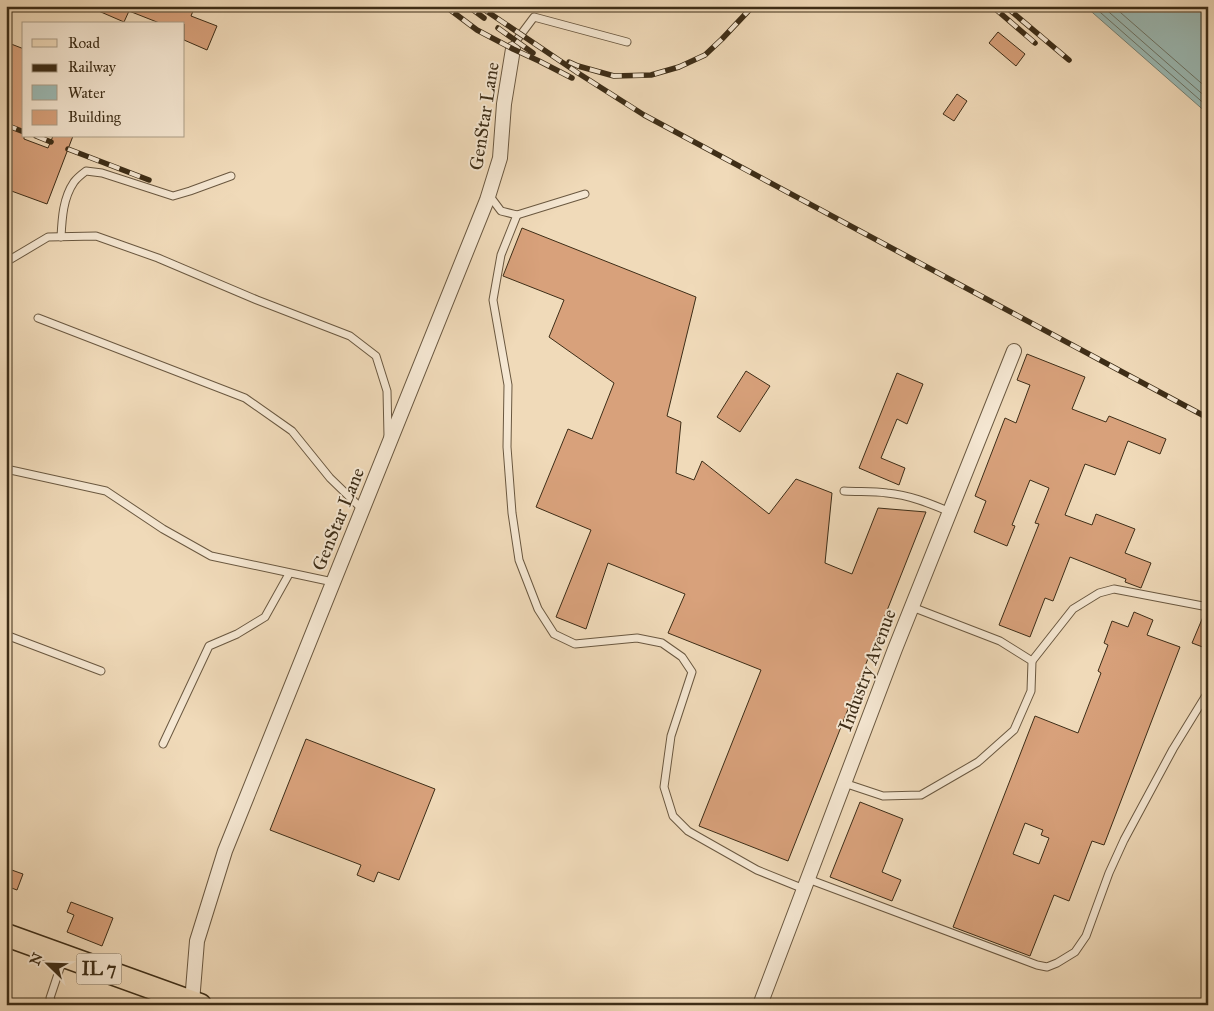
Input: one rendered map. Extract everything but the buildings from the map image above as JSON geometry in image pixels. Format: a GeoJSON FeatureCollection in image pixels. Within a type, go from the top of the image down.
{"type":"FeatureCollection","features":[{"type":"Feature","properties":{"kind":"main road","name":"IL 7"},"geometry":{"type":"LineString","coordinates":[[6,935],[196,1003]]}},
{"type":"Feature","properties":{"kind":"street","name":"GenStar Lane"},"geometry":{"type":"LineString","coordinates":[[196,1003],[197,941],[225,851],[389,444],[488,194],[500,158],[504,104],[513,49]]}},
{"type":"Feature","properties":{"kind":"street","name":"Industry Avenue"},"geometry":{"type":"LineString","coordinates":[[760,1005],[912,607],[1014,351]]}},
{"type":"Feature","properties":{"kind":"lane"},"geometry":{"type":"LineString","coordinates":[[513,49],[534,17],[627,42]]}},
{"type":"Feature","properties":{"kind":"lane"},"geometry":{"type":"LineString","coordinates":[[61,237],[62,214],[67,195],[74,182],[86,171],[102,173],[173,196],[231,176]]}},
{"type":"Feature","properties":{"kind":"lane"},"geometry":{"type":"LineString","coordinates":[[488,194],[501,212],[517,215],[585,194]]}},
{"type":"Feature","properties":{"kind":"lane"},"geometry":{"type":"LineString","coordinates":[[517,215],[501,255],[493,300],[508,384],[507,447],[512,513],[519,560],[538,609],[554,634],[574,644],[637,638],[662,643],[682,657],[692,672],[671,736],[664,787],[673,816],[688,831],[757,870],[806,884],[1036,966],[1047,967],[1075,952],[1086,936],[1124,840],[1173,749],[1208,692]]}},
{"type":"Feature","properties":{"kind":"lane"},"geometry":{"type":"LineString","coordinates":[[6,262],[48,237],[96,236],[158,258],[257,300],[350,336],[376,356],[387,391],[389,444]]}},
{"type":"Feature","properties":{"kind":"lane"},"geometry":{"type":"LineString","coordinates":[[38,318],[246,398],[292,431],[330,478],[362,509]]}},
{"type":"Feature","properties":{"kind":"lane"},"geometry":{"type":"LineString","coordinates":[[6,469],[106,491],[163,529],[211,556],[333,582]]}},
{"type":"Feature","properties":{"kind":"lane"},"geometry":{"type":"LineString","coordinates":[[844,491],[884,492],[901,495],[927,502],[950,512]]}},
{"type":"Feature","properties":{"kind":"lane"},"geometry":{"type":"LineString","coordinates":[[163,744],[209,646],[237,634],[265,617],[289,574]]}},
{"type":"Feature","properties":{"kind":"lane"},"geometry":{"type":"LineString","coordinates":[[844,783],[883,796],[922,795],[978,762],[1014,730],[1031,691],[1032,661],[1073,609],[1099,593],[1114,589],[1208,607]]}},
{"type":"Feature","properties":{"kind":"lane"},"geometry":{"type":"LineString","coordinates":[[912,607],[1000,641],[1032,661]]}},
{"type":"Feature","properties":{"kind":"lane"},"geometry":{"type":"LineString","coordinates":[[6,635],[101,671]]}},
{"type":"Feature","properties":{"kind":"lane"},"geometry":{"type":"LineString","coordinates":[[55,1005],[50,998],[64,957]]}},
{"type":"Feature","properties":{"kind":"water"},"geometry":{"type":"Polygon","coordinates":[[[1085,6],[1208,6],[1208,114],[1085,6]]]}},
{"type":"Feature","properties":{"kind":"railway"},"geometry":{"type":"LineString","coordinates":[[445,6],[477,30],[572,78]]}},
{"type":"Feature","properties":{"kind":"railway"},"geometry":{"type":"LineString","coordinates":[[468,6],[484,18]]}},
{"type":"Feature","properties":{"kind":"railway"},"geometry":{"type":"LineString","coordinates":[[479,6],[644,115],[1208,418]]}},
{"type":"Feature","properties":{"kind":"railway"},"geometry":{"type":"LineString","coordinates":[[569,62],[614,76],[651,75],[679,67],[705,55],[753,6]]}},
{"type":"Feature","properties":{"kind":"railway"},"geometry":{"type":"LineString","coordinates":[[992,6],[1035,43]]}},
{"type":"Feature","properties":{"kind":"railway"},"geometry":{"type":"LineString","coordinates":[[1005,6],[1069,60]]}},
{"type":"Feature","properties":{"kind":"railway"},"geometry":{"type":"LineString","coordinates":[[498,28],[533,53]]}},
{"type":"Feature","properties":{"kind":"railway"},"geometry":{"type":"LineString","coordinates":[[6,125],[22,131]]}},
{"type":"Feature","properties":{"kind":"railway"},"geometry":{"type":"LineString","coordinates":[[41,138],[51,142]]}},
{"type":"Feature","properties":{"kind":"railway"},"geometry":{"type":"LineString","coordinates":[[68,149],[149,180]]}}]}
